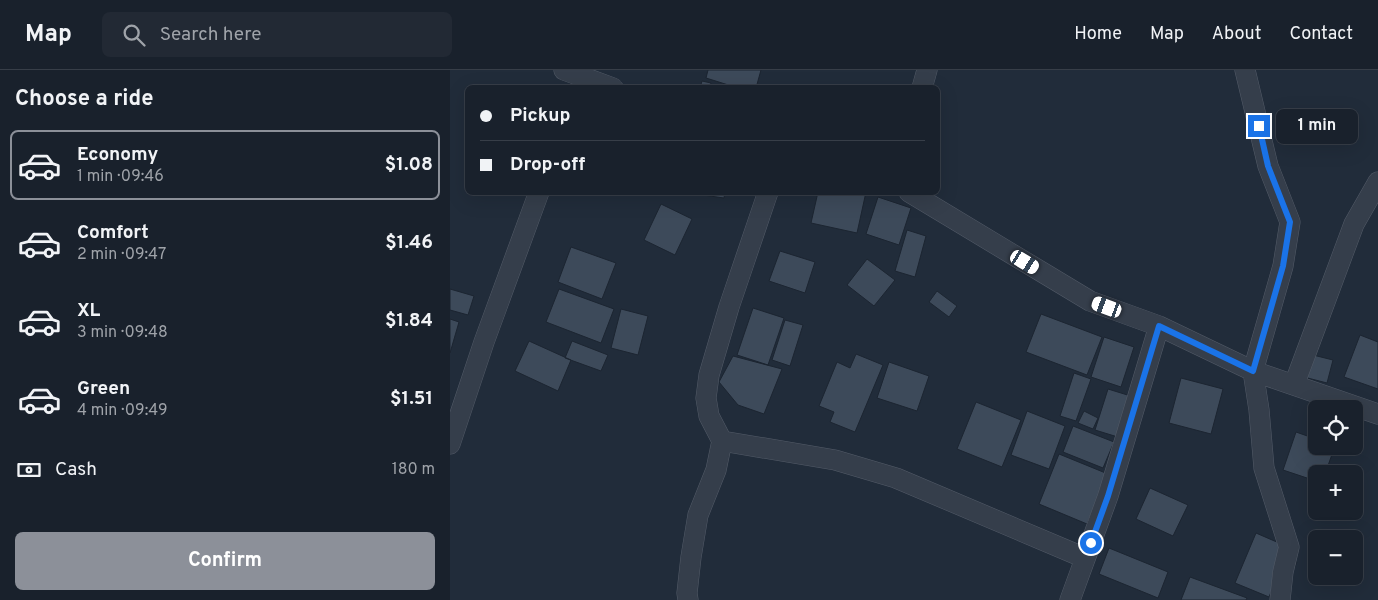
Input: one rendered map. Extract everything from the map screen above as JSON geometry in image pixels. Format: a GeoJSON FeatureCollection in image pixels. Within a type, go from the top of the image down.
{"type":"FeatureCollection","features":[{"type":"Feature","properties":{"kind":"street"},"geometry":{"type":"LineString","coordinates":[[923,85],[927,70]]}},
{"type":"Feature","properties":{"kind":"street"},"geometry":{"type":"LineString","coordinates":[[1245,70],[1268,166],[1290,222],[1283,266],[1253,371],[1259,410],[1264,468],[1289,547],[1283,572],[1280,600]]}},
{"type":"Feature","properties":{"kind":"street"},"geometry":{"type":"LineString","coordinates":[[577,76],[604,85]]}},
{"type":"Feature","properties":{"kind":"street"},"geometry":{"type":"LineString","coordinates":[[1294,385],[1354,224],[1378,182]]}},
{"type":"Feature","properties":{"kind":"street"},"geometry":{"type":"LineString","coordinates":[[450,444],[484,342],[538,195]]}},
{"type":"Feature","properties":{"kind":"street"},"geometry":{"type":"LineString","coordinates":[[688,600],[687,592],[691,557],[698,515],[716,470],[722,441],[709,416],[706,398],[709,374],[729,307],[767,195]]}},
{"type":"Feature","properties":{"kind":"street"},"geometry":{"type":"LineString","coordinates":[[914,195],[1090,301],[1159,326],[1253,371],[1378,414]]}},
{"type":"Feature","properties":{"kind":"street"},"geometry":{"type":"LineString","coordinates":[[1070,600],[1108,496],[1159,326]]}},
{"type":"Feature","properties":{"kind":"street"},"geometry":{"type":"LineString","coordinates":[[722,441],[835,460],[896,478],[1085,558]]}},
{"type":"Feature","properties":{"kind":"building"},"geometry":{"type":"Polygon","coordinates":[[[708,70],[761,70],[757,85],[728,85],[706,78],[708,70]]]}},
{"type":"Feature","properties":{"kind":"building"},"geometry":{"type":"Polygon","coordinates":[[[702,81],[711,83],[711,85],[701,85],[702,81]]]}},
{"type":"Feature","properties":{"kind":"building"},"geometry":{"type":"Polygon","coordinates":[[[703,195],[724,195],[724,198],[703,195]]]}},
{"type":"Feature","properties":{"kind":"building"},"geometry":{"type":"Polygon","coordinates":[[[817,195],[865,195],[857,233],[811,223],[817,195]]]}},
{"type":"Feature","properties":{"kind":"building"},"geometry":{"type":"Polygon","coordinates":[[[878,197],[911,208],[899,245],[866,234],[878,197]]]}},
{"type":"Feature","properties":{"kind":"building"},"geometry":{"type":"Polygon","coordinates":[[[661,204],[692,219],[675,255],[644,240],[661,204]]]}},
{"type":"Feature","properties":{"kind":"building"},"geometry":{"type":"Polygon","coordinates":[[[907,230],[926,236],[915,277],[895,271],[907,230]]]}},
{"type":"Feature","properties":{"kind":"building"},"geometry":{"type":"Polygon","coordinates":[[[571,247],[616,263],[602,299],[558,282],[571,247]]]}},
{"type":"Feature","properties":{"kind":"building"},"geometry":{"type":"Polygon","coordinates":[[[780,251],[815,262],[805,293],[769,281],[780,251]]]}},
{"type":"Feature","properties":{"kind":"building"},"geometry":{"type":"Polygon","coordinates":[[[867,259],[895,280],[874,306],[847,285],[867,259]]]}},
{"type":"Feature","properties":{"kind":"building"},"geometry":{"type":"Polygon","coordinates":[[[450,289],[474,296],[468,315],[450,310],[450,289]]]}},
{"type":"Feature","properties":{"kind":"building"},"geometry":{"type":"Polygon","coordinates":[[[559,289],[614,309],[601,343],[546,322],[559,289]]]}},
{"type":"Feature","properties":{"kind":"building"},"geometry":{"type":"Polygon","coordinates":[[[937,291],[957,306],[949,317],[929,302],[937,291]]]}},
{"type":"Feature","properties":{"kind":"building"},"geometry":{"type":"Polygon","coordinates":[[[753,308],[784,318],[768,365],[737,355],[753,308]]]}},
{"type":"Feature","properties":{"kind":"building"},"geometry":{"type":"Polygon","coordinates":[[[621,309],[648,316],[638,355],[611,348],[621,309]]]}},
{"type":"Feature","properties":{"kind":"building"},"geometry":{"type":"Polygon","coordinates":[[[1041,314],[1102,337],[1087,375],[1026,352],[1041,314]]]}},
{"type":"Feature","properties":{"kind":"building"},"geometry":{"type":"Polygon","coordinates":[[[450,319],[459,322],[450,353],[450,319]]]}},
{"type":"Feature","properties":{"kind":"building"},"geometry":{"type":"Polygon","coordinates":[[[785,320],[803,325],[790,366],[772,360],[785,320]]]}},
{"type":"Feature","properties":{"kind":"building"},"geometry":{"type":"Polygon","coordinates":[[[1360,335],[1378,342],[1378,389],[1344,377],[1360,335]]]}},
{"type":"Feature","properties":{"kind":"building"},"geometry":{"type":"Polygon","coordinates":[[[1104,337],[1134,347],[1121,387],[1091,377],[1104,337]]]}},
{"type":"Feature","properties":{"kind":"building"},"geometry":{"type":"Polygon","coordinates":[[[529,341],[571,360],[558,391],[515,371],[529,341]]]}},
{"type":"Feature","properties":{"kind":"building"},"geometry":{"type":"Polygon","coordinates":[[[572,341],[608,355],[601,371],[565,358],[572,341]]]}},
{"type":"Feature","properties":{"kind":"building"},"geometry":{"type":"Polygon","coordinates":[[[1305,353],[1333,360],[1327,383],[1300,376],[1305,353]]]}},
{"type":"Feature","properties":{"kind":"building"},"geometry":{"type":"Polygon","coordinates":[[[856,354],[883,365],[855,432],[830,422],[834,412],[819,406],[837,362],[850,368],[856,354]]]}},
{"type":"Feature","properties":{"kind":"building"},"geometry":{"type":"Polygon","coordinates":[[[733,356],[782,369],[764,414],[738,405],[719,382],[733,356]]]}},
{"type":"Feature","properties":{"kind":"building"},"geometry":{"type":"Polygon","coordinates":[[[889,362],[929,376],[917,411],[877,398],[889,362]]]}},
{"type":"Feature","properties":{"kind":"building"},"geometry":{"type":"Polygon","coordinates":[[[1074,373],[1091,379],[1076,421],[1060,416],[1074,373]]]}},
{"type":"Feature","properties":{"kind":"building"},"geometry":{"type":"Polygon","coordinates":[[[1181,378],[1223,389],[1211,434],[1169,423],[1181,378]]]}},
{"type":"Feature","properties":{"kind":"building"},"geometry":{"type":"Polygon","coordinates":[[[1108,389],[1134,397],[1121,438],[1095,430],[1108,389]]]}},
{"type":"Feature","properties":{"kind":"building"},"geometry":{"type":"Polygon","coordinates":[[[976,402],[1021,420],[1002,467],[957,449],[976,402]]]}},
{"type":"Feature","properties":{"kind":"building"},"geometry":{"type":"Polygon","coordinates":[[[1027,411],[1065,426],[1049,469],[1011,455],[1027,411]]]}},
{"type":"Feature","properties":{"kind":"building"},"geometry":{"type":"Polygon","coordinates":[[[1084,411],[1098,418],[1093,429],[1078,423],[1084,411]]]}},
{"type":"Feature","properties":{"kind":"building"},"geometry":{"type":"Polygon","coordinates":[[[1073,426],[1114,442],[1103,468],[1063,452],[1073,426]]]}},
{"type":"Feature","properties":{"kind":"building"},"geometry":{"type":"Polygon","coordinates":[[[1296,432],[1308,436],[1308,455],[1332,455],[1328,465],[1308,465],[1308,478],[1283,470],[1296,432]]]}},
{"type":"Feature","properties":{"kind":"building"},"geometry":{"type":"Polygon","coordinates":[[[1059,454],[1108,474],[1087,524],[1039,504],[1059,454]]]}},
{"type":"Feature","properties":{"kind":"building"},"geometry":{"type":"Polygon","coordinates":[[[1150,488],[1188,505],[1173,536],[1136,519],[1150,488]]]}},
{"type":"Feature","properties":{"kind":"building"},"geometry":{"type":"Polygon","coordinates":[[[1256,533],[1286,546],[1282,556],[1297,562],[1291,575],[1280,570],[1269,597],[1235,583],[1256,533]]]}},
{"type":"Feature","properties":{"kind":"building"},"geometry":{"type":"Polygon","coordinates":[[[1109,548],[1168,572],[1158,598],[1099,574],[1109,548]]]}},
{"type":"Feature","properties":{"kind":"building"},"geometry":{"type":"Polygon","coordinates":[[[1190,577],[1247,598],[1246,600],[1181,600],[1190,577]]]}},
{"type":"Feature","properties":{"kind":"route"},"geometry":{"type":"LineString","coordinates":[[1091,543],[1108,496],[1159,326],[1253,371],[1283,266],[1290,222],[1268,166],[1259,126]]}}]}
